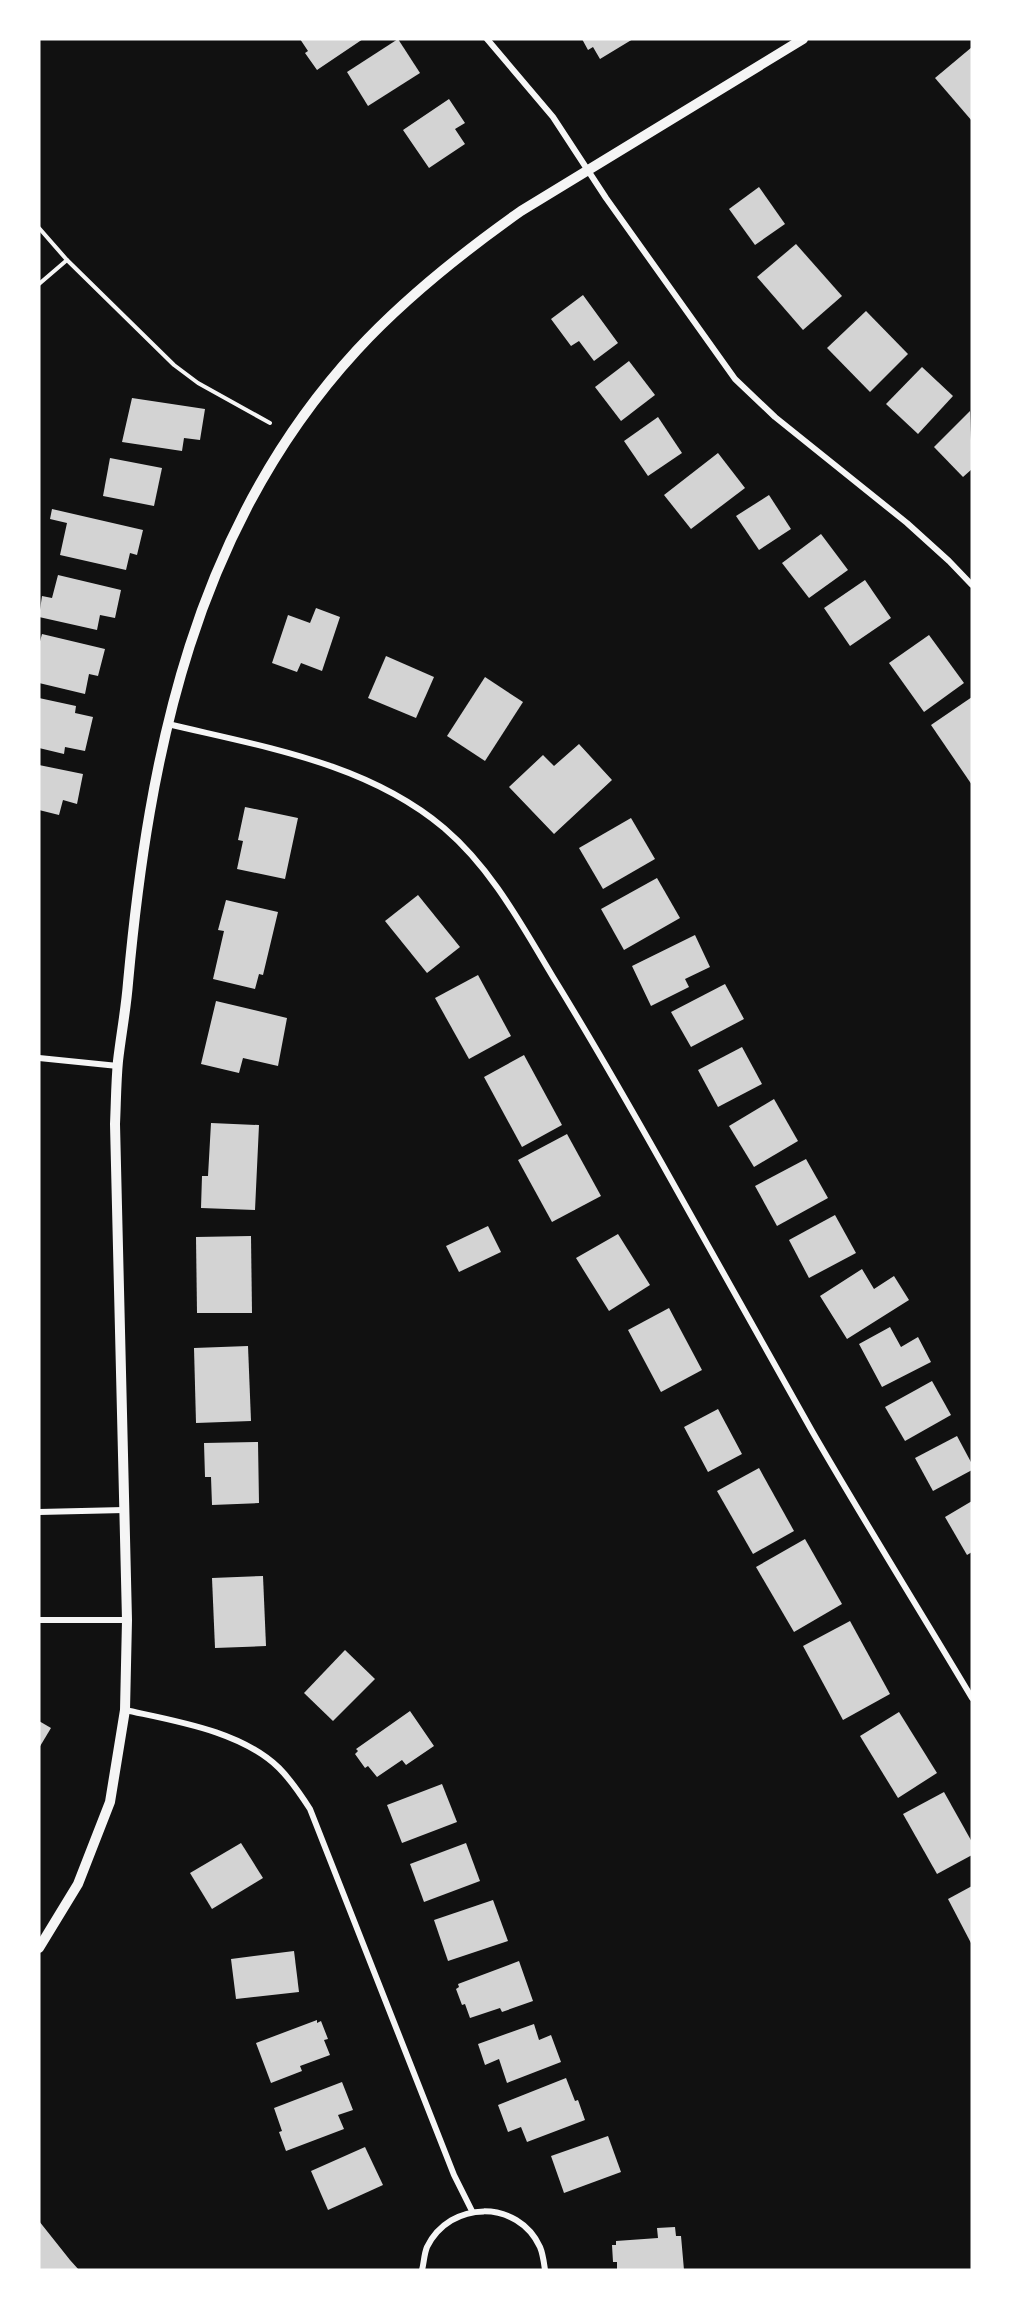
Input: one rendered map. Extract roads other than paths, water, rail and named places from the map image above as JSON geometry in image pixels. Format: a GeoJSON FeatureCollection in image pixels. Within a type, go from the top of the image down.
{"type":"FeatureCollection","features":[{"type":"Feature","properties":{"kind":"street"},"geometry":{"type":"LineString","coordinates":[[487,39],[554,117],[589,171],[735,379],[775,417],[907,523],[972,585]]}},
{"type":"Feature","properties":{"kind":"street"},"geometry":{"type":"LineString","coordinates":[[39,1948],[78,1884],[110,1802],[125,1710],[127,1620],[115,1124],[118,1066],[141,859],[153,790],[185,661],[198,619],[225,549],[249,503],[291,435],[320,395],[357,350],[402,306],[484,237],[521,212],[803,39]]}},
{"type":"Feature","properties":{"kind":"street"},"geometry":{"type":"LineString","coordinates":[[168,724],[280,750],[331,766],[370,782],[406,802],[443,827],[471,855],[503,893],[611,1073],[814,1434],[972,1698]]}},
{"type":"Feature","properties":{"kind":"street"},"geometry":{"type":"LineString","coordinates":[[39,1058],[118,1066]]}},
{"type":"Feature","properties":{"kind":"street"},"geometry":{"type":"LineString","coordinates":[[39,1512],[124,1510]]}},
{"type":"Feature","properties":{"kind":"street"},"geometry":{"type":"LineString","coordinates":[[39,1620],[127,1620]]}},
{"type":"Feature","properties":{"kind":"street"},"geometry":{"type":"LineString","coordinates":[[125,1710],[222,1734],[253,1750],[278,1767],[297,1788],[310,1809],[454,2175],[472,2211]]}},
{"type":"Feature","properties":{"kind":"street"},"geometry":{"type":"LineString","coordinates":[[423,2270],[426,2249],[441,2227],[465,2213],[490,2210],[503,2213],[528,2228],[541,2249],[545,2270]]}}]}
